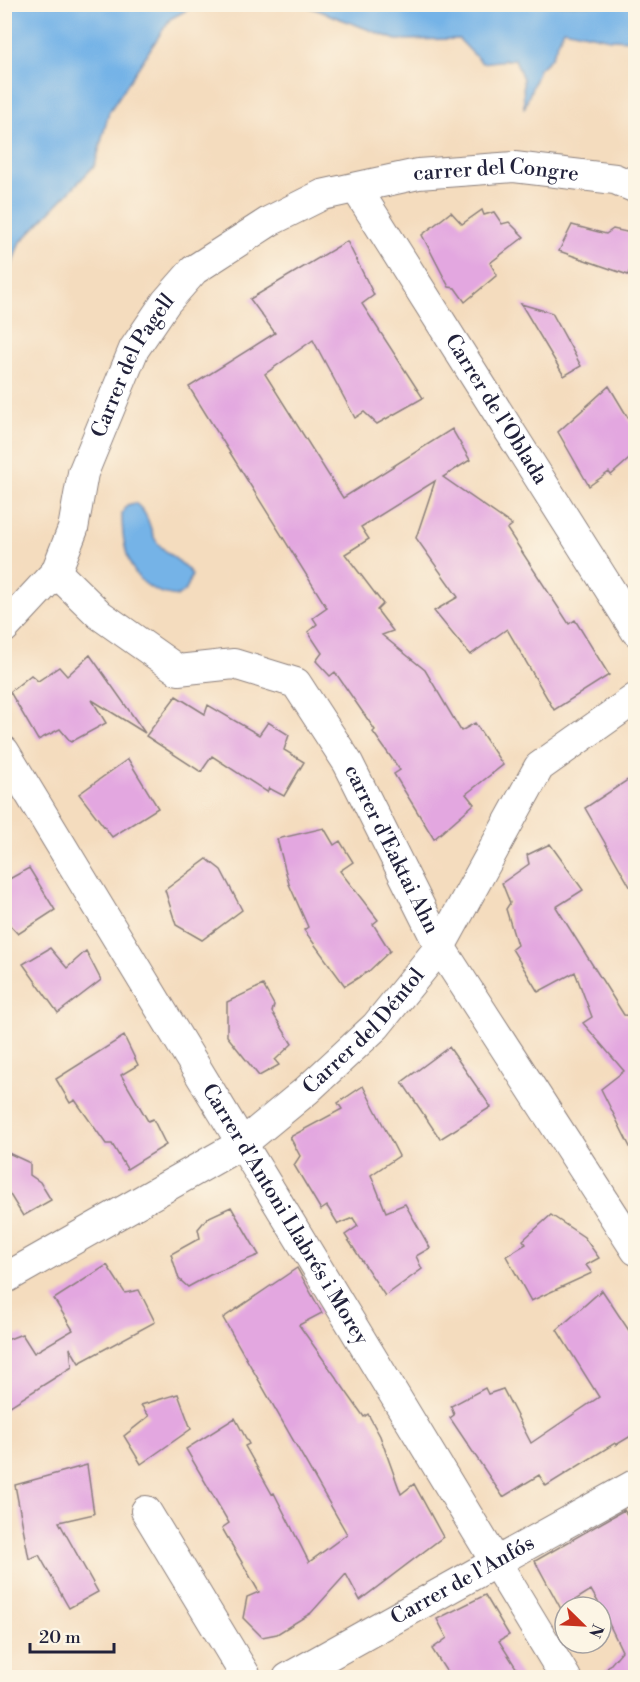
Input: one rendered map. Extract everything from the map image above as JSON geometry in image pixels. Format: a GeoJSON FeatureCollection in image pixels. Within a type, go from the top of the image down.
{"type":"FeatureCollection","features":[{"type":"Feature","properties":{"kind":"street","name":"carrer del Congre"},"geometry":{"type":"LineString","coordinates":[[356,188],[418,174],[514,167],[615,179],[636,188]]}},
{"type":"Feature","properties":{"kind":"street","name":"Carrer del Pagell"},"geometry":{"type":"LineString","coordinates":[[4,628],[56,572],[73,530],[83,473],[107,408],[134,349],[166,302],[194,270],[270,221],[322,195],[356,188]]}},
{"type":"Feature","properties":{"kind":"street","name":"Carrer de l'Oblada"},"geometry":{"type":"LineString","coordinates":[[356,188],[636,631]]}},
{"type":"Feature","properties":{"kind":"street","name":"carrer d'Eaktai Ahn"},"geometry":{"type":"LineString","coordinates":[[56,572],[100,615],[178,670],[234,664],[296,683],[348,763],[440,947],[636,1250]]}},
{"type":"Feature","properties":{"kind":"street","name":"Carrer del Déntol"},"geometry":{"type":"LineString","coordinates":[[5,1278],[243,1143],[306,1091],[376,1026],[440,947],[539,767],[636,698]]}},
{"type":"Feature","properties":{"kind":"street","name":"Carrer d'Antoni Llabrés i Morey"},"geometry":{"type":"LineString","coordinates":[[4,751],[566,1677]]}},
{"type":"Feature","properties":{"kind":"street","name":"Carrer de l'Anfós"},"geometry":{"type":"LineString","coordinates":[[288,1677],[636,1484]]}},
{"type":"Feature","properties":{"kind":"street"},"geometry":{"type":"LineString","coordinates":[[147,1511],[247,1677]]}},
{"type":"Feature","properties":{"kind":"water"},"geometry":{"type":"Polygon","coordinates":[[[5,4],[196,5],[170,19],[109,112],[95,165],[19,244],[5,286],[5,4]]]}},
{"type":"Feature","properties":{"kind":"water"},"geometry":{"type":"Polygon","coordinates":[[[304,5],[635,5],[635,40],[610,39],[564,29],[551,58],[539,69],[524,109],[523,79],[515,59],[482,63],[459,39],[396,40],[304,5]]]}},
{"type":"Feature","properties":{"kind":"water"},"geometry":{"type":"Polygon","coordinates":[[[135,503],[146,515],[155,539],[192,575],[186,590],[178,596],[162,593],[149,587],[132,568],[124,542],[122,513],[127,505],[135,503]]]}},
{"type":"Feature","properties":{"kind":"building"},"geometry":{"type":"Polygon","coordinates":[[[482,210],[484,215],[494,212],[502,224],[509,222],[524,237],[490,263],[497,275],[465,302],[455,288],[449,287],[422,235],[451,212],[462,224],[482,210]]]}},
{"type":"Feature","properties":{"kind":"building"},"geometry":{"type":"Polygon","coordinates":[[[572,225],[606,234],[613,229],[636,234],[636,252],[628,275],[559,251],[572,225]]]}},
{"type":"Feature","properties":{"kind":"building"},"geometry":{"type":"Polygon","coordinates":[[[347,241],[374,295],[362,304],[423,398],[377,424],[364,412],[355,418],[313,340],[265,374],[343,498],[452,429],[470,460],[443,477],[512,525],[507,529],[569,624],[575,620],[609,675],[554,710],[507,629],[470,655],[434,611],[458,597],[416,538],[435,481],[361,527],[369,539],[345,554],[383,604],[377,610],[393,631],[382,635],[425,670],[461,731],[475,723],[503,765],[466,794],[474,804],[434,839],[394,774],[400,770],[373,732],[375,730],[335,672],[330,676],[316,661],[322,653],[308,632],[317,624],[313,618],[327,608],[189,387],[275,333],[250,299],[347,241]]]}},
{"type":"Feature","properties":{"kind":"building"},"geometry":{"type":"Polygon","coordinates":[[[521,304],[552,313],[581,366],[564,376],[521,304]]]}},
{"type":"Feature","properties":{"kind":"building"},"geometry":{"type":"Polygon","coordinates":[[[609,386],[636,431],[636,453],[611,475],[609,472],[589,486],[558,432],[609,386]]]}},
{"type":"Feature","properties":{"kind":"building"},"geometry":{"type":"Polygon","coordinates":[[[90,655],[145,733],[92,700],[106,723],[71,742],[60,729],[38,740],[10,692],[31,675],[38,681],[59,667],[67,676],[90,655]]]}},
{"type":"Feature","properties":{"kind":"building"},"geometry":{"type":"Polygon","coordinates":[[[176,696],[205,714],[208,705],[259,735],[268,722],[289,735],[284,750],[304,762],[284,796],[269,788],[267,792],[212,756],[201,772],[146,736],[176,696]]]}},
{"type":"Feature","properties":{"kind":"building"},"geometry":{"type":"Polygon","coordinates":[[[128,759],[158,808],[112,837],[79,794],[128,759]]]}},
{"type":"Feature","properties":{"kind":"building"},"geometry":{"type":"Polygon","coordinates":[[[629,779],[636,795],[636,897],[585,808],[629,779]]]}},
{"type":"Feature","properties":{"kind":"building"},"geometry":{"type":"Polygon","coordinates":[[[324,828],[334,845],[340,841],[353,862],[340,871],[378,920],[373,924],[390,951],[369,971],[345,986],[304,930],[308,927],[289,884],[277,839],[324,828]]]}},
{"type":"Feature","properties":{"kind":"building"},"geometry":{"type":"Polygon","coordinates":[[[550,844],[583,890],[556,907],[624,1015],[636,1016],[636,1159],[601,1089],[624,1071],[583,1023],[592,1017],[575,972],[538,992],[512,949],[517,945],[506,909],[510,903],[502,883],[529,864],[527,855],[550,844]]]}},
{"type":"Feature","properties":{"kind":"building"},"geometry":{"type":"Polygon","coordinates":[[[207,859],[221,870],[242,910],[202,940],[176,925],[165,890],[207,859]]]}},
{"type":"Feature","properties":{"kind":"building"},"geometry":{"type":"Polygon","coordinates":[[[29,868],[55,910],[18,934],[4,919],[4,882],[29,868]]]}},
{"type":"Feature","properties":{"kind":"building"},"geometry":{"type":"Polygon","coordinates":[[[50,948],[67,968],[86,951],[101,980],[58,1013],[23,964],[50,948]]]}},
{"type":"Feature","properties":{"kind":"building"},"geometry":{"type":"Polygon","coordinates":[[[263,985],[274,1005],[272,1012],[292,1044],[275,1060],[279,1065],[259,1076],[227,1036],[227,1002],[263,985]]]}},
{"type":"Feature","properties":{"kind":"building"},"geometry":{"type":"Polygon","coordinates":[[[124,1036],[138,1065],[121,1075],[148,1121],[153,1119],[166,1145],[127,1169],[112,1144],[106,1144],[75,1100],[70,1103],[56,1079],[124,1036]]]}},
{"type":"Feature","properties":{"kind":"building"},"geometry":{"type":"Polygon","coordinates":[[[449,1047],[491,1107],[440,1139],[402,1082],[449,1047]]]}},
{"type":"Feature","properties":{"kind":"building"},"geometry":{"type":"Polygon","coordinates":[[[363,1086],[399,1156],[371,1175],[386,1212],[405,1204],[430,1248],[416,1256],[422,1269],[385,1296],[345,1235],[358,1226],[353,1218],[338,1224],[327,1206],[321,1210],[294,1165],[300,1156],[290,1137],[342,1109],[338,1103],[363,1086]]]}},
{"type":"Feature","properties":{"kind":"building"},"geometry":{"type":"Polygon","coordinates":[[[4,1151],[30,1163],[30,1175],[40,1182],[51,1200],[23,1216],[4,1185],[4,1151]]]}},
{"type":"Feature","properties":{"kind":"building"},"geometry":{"type":"Polygon","coordinates":[[[231,1207],[259,1255],[210,1275],[188,1287],[179,1279],[171,1254],[200,1238],[198,1229],[207,1218],[231,1207]]]}},
{"type":"Feature","properties":{"kind":"building"},"geometry":{"type":"Polygon","coordinates":[[[551,1215],[584,1237],[599,1258],[586,1265],[592,1273],[531,1301],[506,1256],[526,1244],[523,1240],[551,1215]]]}},
{"type":"Feature","properties":{"kind":"building"},"geometry":{"type":"Polygon","coordinates":[[[107,1265],[125,1293],[139,1290],[155,1322],[79,1363],[70,1348],[72,1367],[4,1410],[4,1341],[22,1334],[34,1353],[73,1330],[54,1299],[107,1265]]]}},
{"type":"Feature","properties":{"kind":"building"},"geometry":{"type":"Polygon","coordinates":[[[297,1268],[322,1313],[299,1325],[364,1417],[368,1414],[380,1436],[401,1494],[414,1484],[443,1537],[360,1600],[346,1574],[311,1613],[277,1634],[262,1637],[243,1618],[247,1597],[259,1592],[222,1528],[229,1523],[186,1449],[235,1418],[249,1444],[245,1446],[272,1494],[274,1493],[309,1562],[347,1534],[223,1318],[297,1268]]]}},
{"type":"Feature","properties":{"kind":"building"},"geometry":{"type":"Polygon","coordinates":[[[602,1290],[636,1341],[636,1433],[616,1445],[615,1443],[546,1486],[539,1475],[503,1497],[450,1418],[454,1415],[451,1406],[485,1388],[488,1394],[503,1389],[531,1443],[599,1397],[557,1330],[602,1290]]]}},
{"type":"Feature","properties":{"kind":"building"},"geometry":{"type":"Polygon","coordinates":[[[178,1394],[191,1429],[141,1464],[124,1436],[149,1416],[141,1405],[178,1394]]]}},
{"type":"Feature","properties":{"kind":"building"},"geometry":{"type":"Polygon","coordinates":[[[87,1465],[94,1514],[59,1522],[98,1592],[69,1608],[39,1555],[29,1559],[15,1485],[87,1465]]]}},
{"type":"Feature","properties":{"kind":"building"},"geometry":{"type":"Polygon","coordinates":[[[624,1510],[636,1528],[636,1677],[600,1677],[622,1651],[613,1632],[613,1595],[594,1595],[591,1590],[583,1595],[553,1595],[535,1561],[624,1510]]]}},
{"type":"Feature","properties":{"kind":"building"},"geometry":{"type":"Polygon","coordinates":[[[485,1595],[509,1635],[499,1641],[522,1677],[450,1677],[432,1649],[447,1638],[437,1619],[485,1595]]]}}]}
